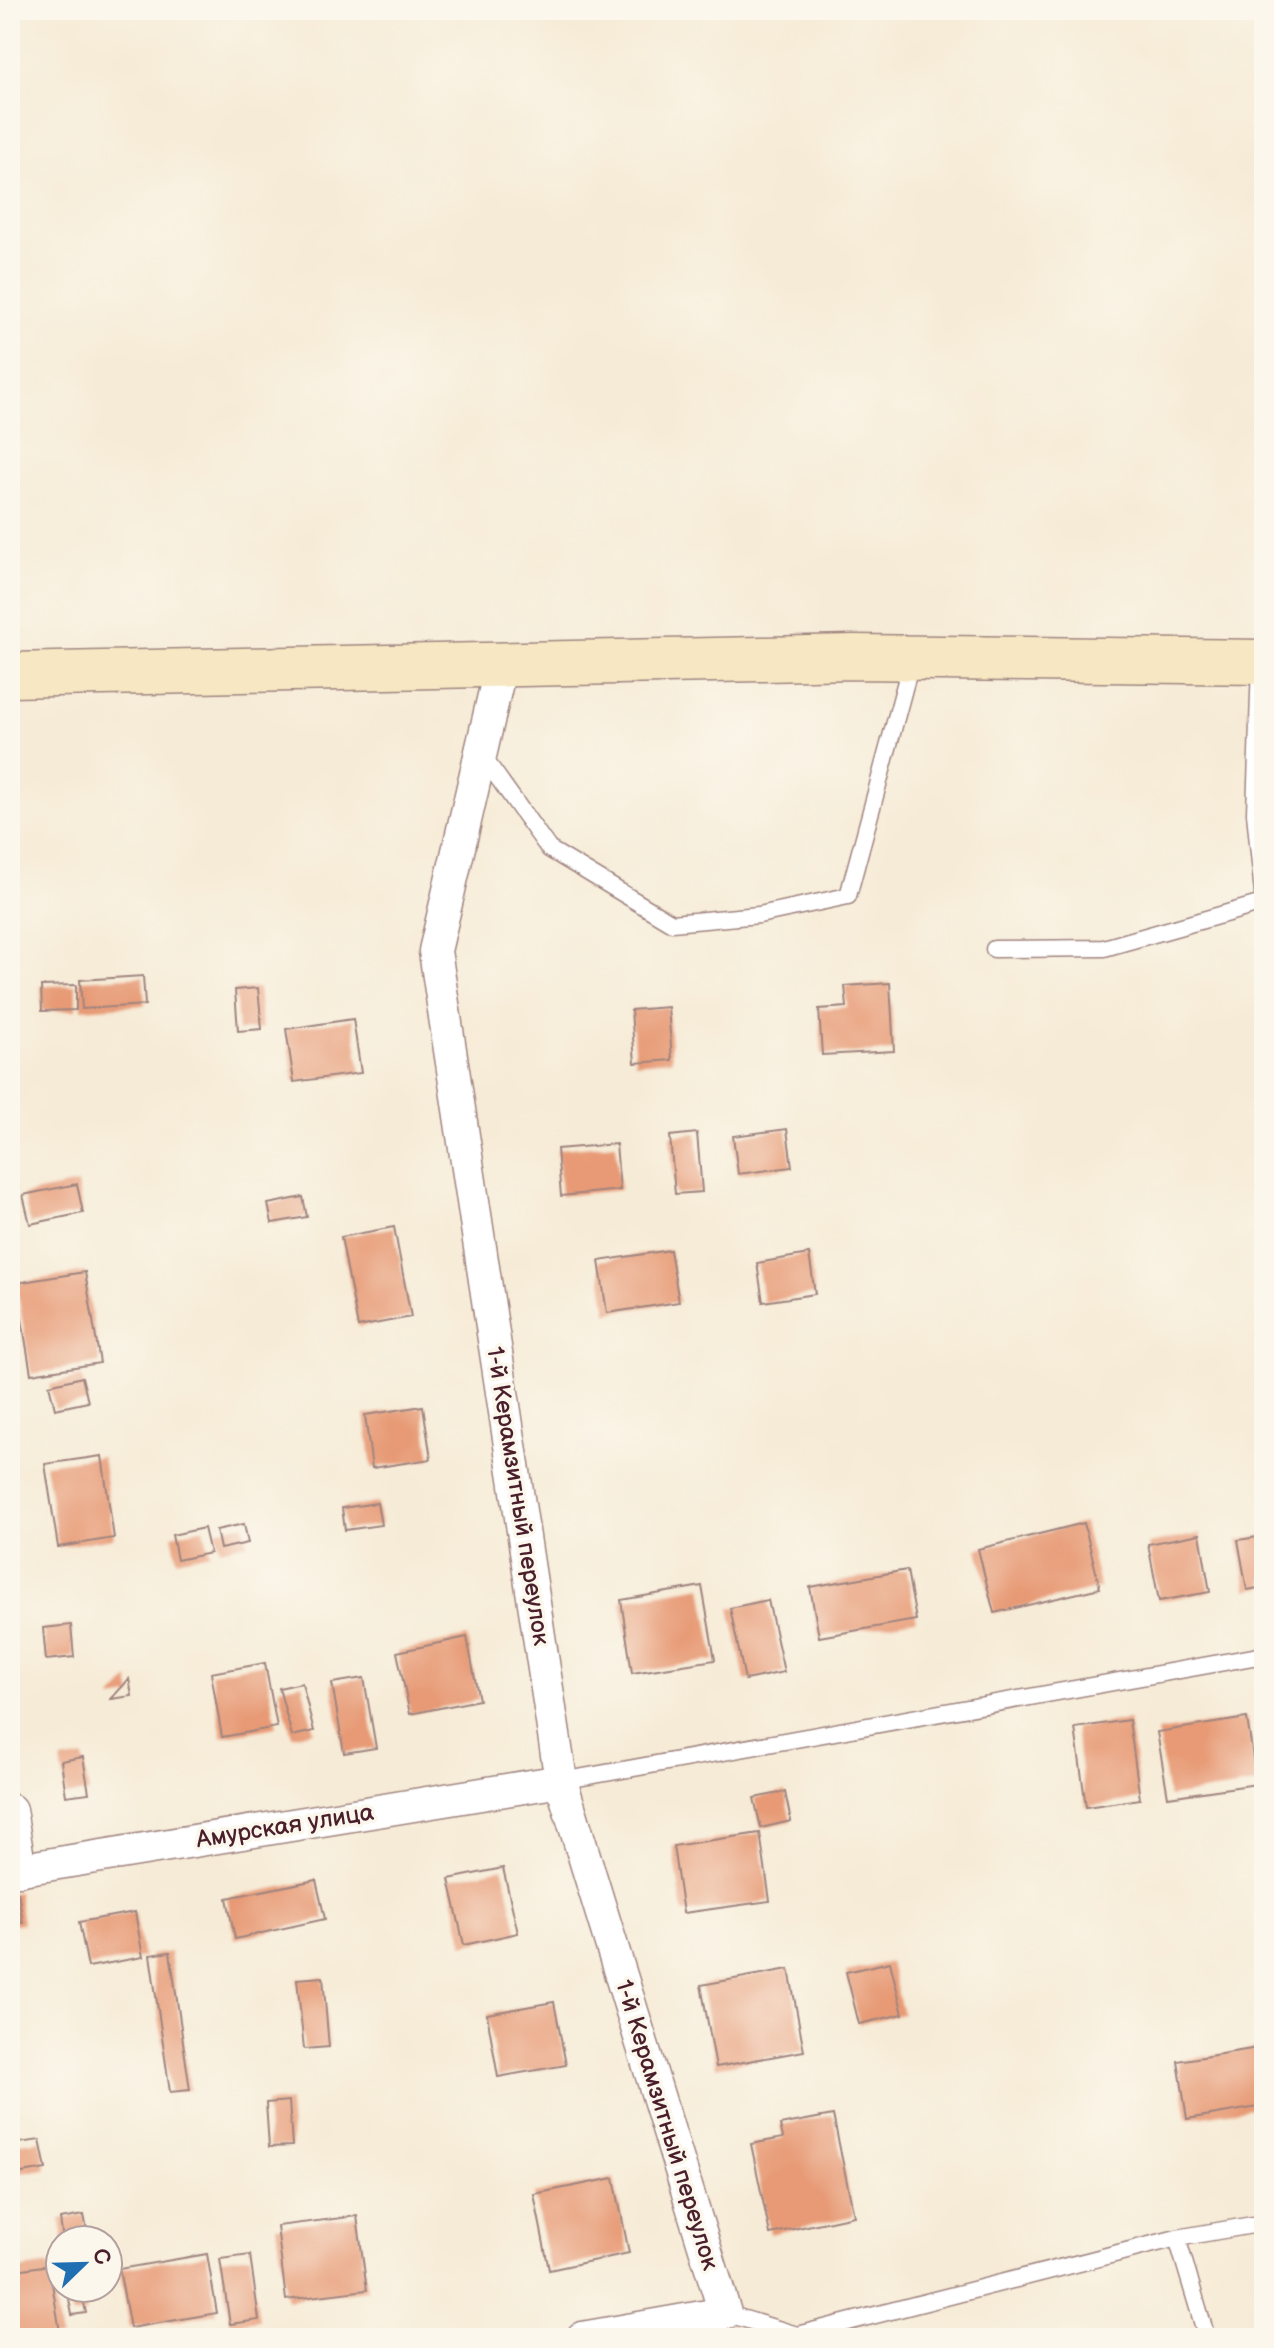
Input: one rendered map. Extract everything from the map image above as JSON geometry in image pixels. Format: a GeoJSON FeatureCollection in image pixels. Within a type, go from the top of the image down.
{"type":"FeatureCollection","features":[{"type":"Feature","properties":{"kind":"street"},"geometry":{"type":"LineString","coordinates":[[10,675],[912,657],[1262,662]]}},
{"type":"Feature","properties":{"kind":"street","name":"1-й Керамзитный переулок"},"geometry":{"type":"LineString","coordinates":[[501,665],[435,951],[561,1781],[725,2313]]}},
{"type":"Feature","properties":{"kind":"street","name":"Амурская улица"},"geometry":{"type":"LineString","coordinates":[[15,1870],[561,1781]]}},
{"type":"Feature","properties":{"kind":"street"},"geometry":{"type":"LineString","coordinates":[[10,1810],[15,1870]]}},
{"type":"Feature","properties":{"kind":"street"},"geometry":{"type":"LineString","coordinates":[[582,2338],[692,2328],[725,2313]]}},
{"type":"Feature","properties":{"kind":"lane"},"geometry":{"type":"LineString","coordinates":[[480,753],[549,849],[672,923],[759,915],[848,896],[912,657]]}},
{"type":"Feature","properties":{"kind":"lane"},"geometry":{"type":"LineString","coordinates":[[994,949],[1104,948],[1264,904],[1255,813],[1262,662]]}},
{"type":"Feature","properties":{"kind":"lane"},"geometry":{"type":"LineString","coordinates":[[561,1781],[1264,1655]]}},
{"type":"Feature","properties":{"kind":"lane"},"geometry":{"type":"LineString","coordinates":[[725,2313],[797,2335],[1177,2238],[1264,2223]]}},
{"type":"Feature","properties":{"kind":"lane"},"geometry":{"type":"LineString","coordinates":[[1177,2238],[1207,2338]]}},
{"type":"Feature","properties":{"kind":"building"},"geometry":{"type":"Polygon","coordinates":[[[143,976],[145,1005],[82,1009],[80,980],[143,976]]]}},
{"type":"Feature","properties":{"kind":"building"},"geometry":{"type":"Polygon","coordinates":[[[890,983],[894,1051],[822,1055],[819,1009],[847,1007],[845,986],[890,983]]]}},
{"type":"Feature","properties":{"kind":"building"},"geometry":{"type":"Polygon","coordinates":[[[76,985],[76,1010],[42,1011],[41,986],[76,985]]]}},
{"type":"Feature","properties":{"kind":"building"},"geometry":{"type":"Polygon","coordinates":[[[258,988],[262,1029],[238,1031],[235,990],[258,988]]]}},
{"type":"Feature","properties":{"kind":"building"},"geometry":{"type":"Polygon","coordinates":[[[668,1007],[672,1060],[635,1063],[631,1010],[668,1007]]]}},
{"type":"Feature","properties":{"kind":"building"},"geometry":{"type":"Polygon","coordinates":[[[353,1019],[361,1073],[294,1082],[286,1029],[353,1019]]]}},
{"type":"Feature","properties":{"kind":"building"},"geometry":{"type":"Polygon","coordinates":[[[787,1129],[792,1167],[738,1174],[733,1136],[787,1129]]]}},
{"type":"Feature","properties":{"kind":"building"},"geometry":{"type":"Polygon","coordinates":[[[697,1133],[702,1192],[675,1194],[670,1136],[697,1133]]]}},
{"type":"Feature","properties":{"kind":"building"},"geometry":{"type":"Polygon","coordinates":[[[616,1144],[620,1190],[561,1196],[557,1149],[616,1144]]]}},
{"type":"Feature","properties":{"kind":"building"},"geometry":{"type":"Polygon","coordinates":[[[77,1184],[83,1213],[30,1224],[23,1195],[77,1184]]]}},
{"type":"Feature","properties":{"kind":"building"},"geometry":{"type":"Polygon","coordinates":[[[303,1197],[307,1217],[272,1223],[268,1204],[303,1197]]]}},
{"type":"Feature","properties":{"kind":"building"},"geometry":{"type":"Polygon","coordinates":[[[394,1227],[411,1317],[358,1327],[341,1237],[394,1227]]]}},
{"type":"Feature","properties":{"kind":"building"},"geometry":{"type":"Polygon","coordinates":[[[670,1250],[679,1302],[607,1313],[599,1261],[670,1250]]]}},
{"type":"Feature","properties":{"kind":"building"},"geometry":{"type":"Polygon","coordinates":[[[809,1254],[815,1294],[763,1302],[757,1263],[809,1254]]]}},
{"type":"Feature","properties":{"kind":"building"},"geometry":{"type":"Polygon","coordinates":[[[85,1272],[100,1363],[31,1374],[16,1283],[85,1272]]]}},
{"type":"Feature","properties":{"kind":"building"},"geometry":{"type":"Polygon","coordinates":[[[82,1377],[88,1402],[55,1409],[49,1385],[82,1377]]]}},
{"type":"Feature","properties":{"kind":"building"},"geometry":{"type":"Polygon","coordinates":[[[423,1406],[431,1459],[372,1468],[365,1415],[423,1406]]]}},
{"type":"Feature","properties":{"kind":"building"},"geometry":{"type":"Polygon","coordinates":[[[102,1456],[114,1538],[58,1547],[45,1464],[102,1456]]]}},
{"type":"Feature","properties":{"kind":"building"},"geometry":{"type":"Polygon","coordinates":[[[377,1503],[381,1525],[345,1530],[342,1508],[377,1503]]]}},
{"type":"Feature","properties":{"kind":"building"},"geometry":{"type":"Polygon","coordinates":[[[1084,1523],[1100,1588],[994,1613],[978,1549],[1084,1523]]]}},
{"type":"Feature","properties":{"kind":"building"},"geometry":{"type":"Polygon","coordinates":[[[244,1524],[248,1543],[220,1549],[216,1530],[244,1524]]]}},
{"type":"Feature","properties":{"kind":"building"},"geometry":{"type":"Polygon","coordinates":[[[204,1528],[210,1553],[177,1560],[172,1535],[204,1528]]]}},
{"type":"Feature","properties":{"kind":"building"},"geometry":{"type":"Polygon","coordinates":[[[1200,1534],[1210,1592],[1159,1601],[1148,1544],[1200,1534]]]}},
{"type":"Feature","properties":{"kind":"building"},"geometry":{"type":"Polygon","coordinates":[[[1264,1536],[1264,1587],[1247,1590],[1238,1540],[1264,1536]]]}},
{"type":"Feature","properties":{"kind":"building"},"geometry":{"type":"Polygon","coordinates":[[[907,1570],[916,1620],[819,1637],[810,1587],[907,1570]]]}},
{"type":"Feature","properties":{"kind":"building"},"geometry":{"type":"Polygon","coordinates":[[[702,1586],[715,1660],[632,1673],[621,1600],[702,1586]]]}},
{"type":"Feature","properties":{"kind":"building"},"geometry":{"type":"Polygon","coordinates":[[[768,1600],[784,1672],[745,1680],[730,1608],[768,1600]]]}},
{"type":"Feature","properties":{"kind":"building"},"geometry":{"type":"Polygon","coordinates":[[[71,1625],[74,1657],[46,1660],[43,1628],[71,1625]]]}},
{"type":"Feature","properties":{"kind":"building"},"geometry":{"type":"Polygon","coordinates":[[[467,1637],[479,1700],[410,1714],[397,1652],[467,1637]]]}},
{"type":"Feature","properties":{"kind":"building"},"geometry":{"type":"Polygon","coordinates":[[[265,1663],[277,1727],[222,1737],[211,1673],[265,1663]]]}},
{"type":"Feature","properties":{"kind":"building"},"geometry":{"type":"Polygon","coordinates":[[[364,1678],[376,1748],[344,1753],[332,1683],[364,1678]]]}},
{"type":"Feature","properties":{"kind":"building"},"geometry":{"type":"Polygon","coordinates":[[[129,1679],[132,1696],[111,1699],[129,1679]]]}},
{"type":"Feature","properties":{"kind":"building"},"geometry":{"type":"Polygon","coordinates":[[[302,1683],[314,1731],[292,1736],[279,1688],[302,1683]]]}},
{"type":"Feature","properties":{"kind":"building"},"geometry":{"type":"Polygon","coordinates":[[[1247,1718],[1257,1784],[1168,1797],[1157,1732],[1247,1718]]]}},
{"type":"Feature","properties":{"kind":"building"},"geometry":{"type":"Polygon","coordinates":[[[1129,1720],[1140,1799],[1086,1807],[1075,1728],[1129,1720]]]}},
{"type":"Feature","properties":{"kind":"building"},"geometry":{"type":"Polygon","coordinates":[[[83,1757],[89,1793],[66,1796],[61,1761],[83,1757]]]}},
{"type":"Feature","properties":{"kind":"building"},"geometry":{"type":"Polygon","coordinates":[[[785,1792],[791,1821],[761,1828],[754,1798],[785,1792]]]}},
{"type":"Feature","properties":{"kind":"building"},"geometry":{"type":"Polygon","coordinates":[[[760,1833],[770,1901],[683,1913],[673,1846],[760,1833]]]}},
{"type":"Feature","properties":{"kind":"building"},"geometry":{"type":"Polygon","coordinates":[[[503,1868],[518,1933],[464,1945],[449,1879],[503,1868]]]}},
{"type":"Feature","properties":{"kind":"building"},"geometry":{"type":"Polygon","coordinates":[[[316,1880],[325,1919],[235,1939],[227,1898],[316,1880]]]}},
{"type":"Feature","properties":{"kind":"building"},"geometry":{"type":"Polygon","coordinates":[[[18,1892],[23,1923],[10,1925],[10,1893],[18,1892]]]}},
{"type":"Feature","properties":{"kind":"building"},"geometry":{"type":"Polygon","coordinates":[[[135,1912],[143,1957],[88,1967],[79,1922],[135,1912]]]}},
{"type":"Feature","properties":{"kind":"building"},"geometry":{"type":"Polygon","coordinates":[[[170,1952],[190,2090],[170,2092],[150,1955],[170,1952]]]}},
{"type":"Feature","properties":{"kind":"building"},"geometry":{"type":"Polygon","coordinates":[[[890,1962],[903,2014],[859,2024],[846,1972],[890,1962]]]}},
{"type":"Feature","properties":{"kind":"building"},"geometry":{"type":"Polygon","coordinates":[[[789,1969],[804,2051],[716,2067],[701,1985],[789,1969]]]}},
{"type":"Feature","properties":{"kind":"building"},"geometry":{"type":"Polygon","coordinates":[[[323,1977],[329,2047],[304,2049],[297,1979],[323,1977]]]}},
{"type":"Feature","properties":{"kind":"building"},"geometry":{"type":"Polygon","coordinates":[[[554,2002],[566,2065],[498,2077],[487,2014],[554,2002]]]}},
{"type":"Feature","properties":{"kind":"building"},"geometry":{"type":"Polygon","coordinates":[[[1258,2048],[1264,2106],[1187,2119],[1178,2061],[1258,2048]]]}},
{"type":"Feature","properties":{"kind":"building"},"geometry":{"type":"Polygon","coordinates":[[[289,2101],[292,2146],[269,2147],[266,2103],[289,2101]]]}},
{"type":"Feature","properties":{"kind":"building"},"geometry":{"type":"Polygon","coordinates":[[[833,2115],[854,2216],[770,2234],[751,2144],[783,2138],[780,2125],[833,2115]]]}},
{"type":"Feature","properties":{"kind":"building"},"geometry":{"type":"Polygon","coordinates":[[[40,2140],[46,2169],[16,2174],[11,2144],[40,2140]]]}},
{"type":"Feature","properties":{"kind":"building"},"geometry":{"type":"Polygon","coordinates":[[[614,2178],[629,2253],[549,2270],[534,2194],[614,2178]]]}},
{"type":"Feature","properties":{"kind":"building"},"geometry":{"type":"Polygon","coordinates":[[[84,2215],[86,2224],[61,2224],[60,2219],[84,2215]]]}},
{"type":"Feature","properties":{"kind":"building"},"geometry":{"type":"Polygon","coordinates":[[[357,2216],[367,2290],[286,2300],[277,2226],[357,2216]]]}},
{"type":"Feature","properties":{"kind":"building"},"geometry":{"type":"Polygon","coordinates":[[[207,2254],[217,2313],[130,2328],[124,2296],[124,2268],[207,2254]]]}},
{"type":"Feature","properties":{"kind":"building"},"geometry":{"type":"Polygon","coordinates":[[[250,2255],[259,2320],[230,2324],[220,2259],[250,2255]]]}},
{"type":"Feature","properties":{"kind":"building"},"geometry":{"type":"Polygon","coordinates":[[[44,2266],[44,2304],[55,2304],[61,2338],[10,2338],[10,2271],[44,2266]]]}},
{"type":"Feature","properties":{"kind":"building"},"geometry":{"type":"Polygon","coordinates":[[[70,2304],[84,2304],[86,2313],[72,2315],[70,2304]]]}}]}
